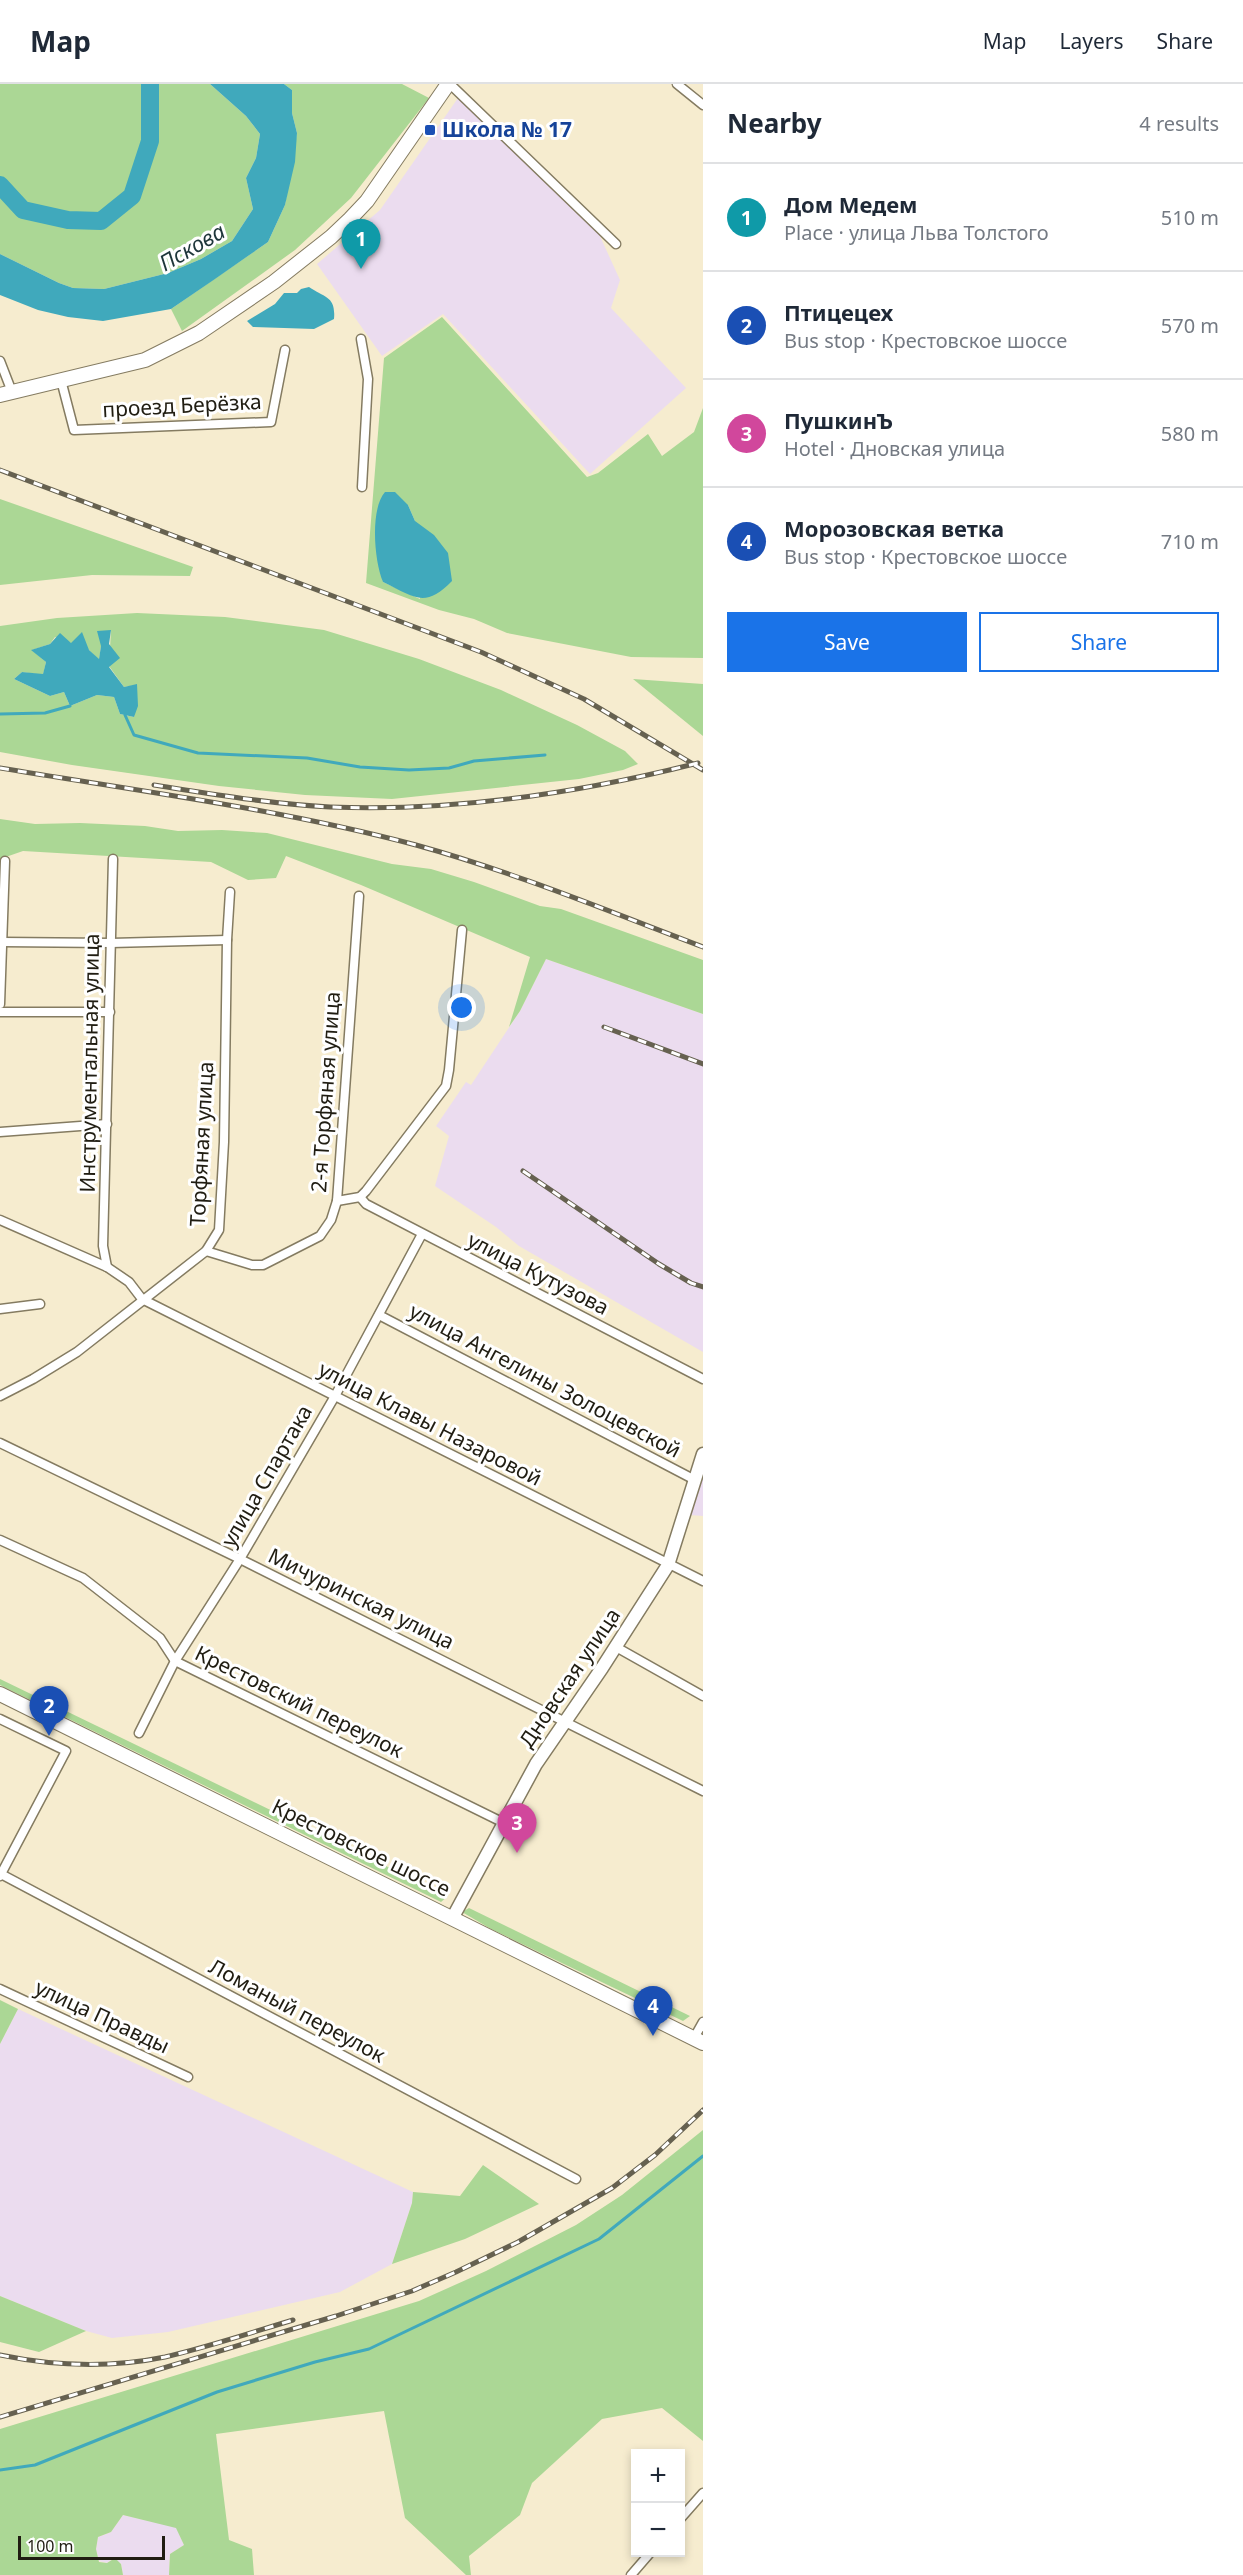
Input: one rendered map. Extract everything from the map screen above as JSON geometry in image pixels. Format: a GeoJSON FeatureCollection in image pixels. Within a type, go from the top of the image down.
{"type":"FeatureCollection","features":[{"type":"Feature","properties":{"kind":"main road"},"geometry":{"type":"LineString","coordinates":[[6,393],[145,360],[182,344],[274,282],[332,237],[361,207],[449,84]]}},
{"type":"Feature","properties":{"kind":"main road","name":"Крестовское шоссе"},"geometry":{"type":"LineString","coordinates":[[0,1694],[699,2040]]}},
{"type":"Feature","properties":{"kind":"street"},"geometry":{"type":"LineString","coordinates":[[449,84],[616,244]]}},
{"type":"Feature","properties":{"kind":"street"},"geometry":{"type":"LineString","coordinates":[[677,84],[703,105]]}},
{"type":"Feature","properties":{"kind":"street"},"geometry":{"type":"LineString","coordinates":[[361,339],[368,379],[362,487]]}},
{"type":"Feature","properties":{"kind":"street","name":"проезд Берёзка"},"geometry":{"type":"LineString","coordinates":[[61,380],[74,430],[271,422],[285,350]]}},
{"type":"Feature","properties":{"kind":"street"},"geometry":{"type":"LineString","coordinates":[[0,361],[6,393]]}},
{"type":"Feature","properties":{"kind":"street","name":"Инструментальная улица"},"geometry":{"type":"LineString","coordinates":[[107,1267],[103,1246],[112,860]]}},
{"type":"Feature","properties":{"kind":"street"},"geometry":{"type":"LineString","coordinates":[[0,1004],[5,861]]}},
{"type":"Feature","properties":{"kind":"street","name":"Торфяная улица"},"geometry":{"type":"LineString","coordinates":[[0,1396],[77,1352],[206,1251],[219,1230],[224,1142],[227,940],[231,892]]}},
{"type":"Feature","properties":{"kind":"street","name":"2-я Торфяная улица"},"geometry":{"type":"LineString","coordinates":[[206,1251],[252,1265],[263,1265],[320,1236],[331,1221],[337,1201],[359,896]]}},
{"type":"Feature","properties":{"kind":"street"},"geometry":{"type":"LineString","coordinates":[[337,1201],[360,1197],[446,1086],[462,930]]}},
{"type":"Feature","properties":{"kind":"street"},"geometry":{"type":"LineString","coordinates":[[2,942],[111,943],[227,940]]}},
{"type":"Feature","properties":{"kind":"street"},"geometry":{"type":"LineString","coordinates":[[0,1012],[110,1012]]}},
{"type":"Feature","properties":{"kind":"street"},"geometry":{"type":"LineString","coordinates":[[0,1132],[107,1124]]}},
{"type":"Feature","properties":{"kind":"street","name":"улица Кутузова"},"geometry":{"type":"LineString","coordinates":[[360,1197],[366,1204],[422,1234],[703,1379]]}},
{"type":"Feature","properties":{"kind":"street"},"geometry":{"type":"LineString","coordinates":[[0,1220],[107,1267],[129,1282],[142,1299]]}},
{"type":"Feature","properties":{"kind":"street","name":"улица Спартака"},"geometry":{"type":"LineString","coordinates":[[139,1733],[176,1661],[240,1559],[335,1396],[422,1234]]}},
{"type":"Feature","properties":{"kind":"street","name":"улица Клавы Назаровой"},"geometry":{"type":"LineString","coordinates":[[142,1299],[703,1581]]}},
{"type":"Feature","properties":{"kind":"street"},"geometry":{"type":"LineString","coordinates":[[0,1309],[40,1304]]}},
{"type":"Feature","properties":{"kind":"street","name":"улица Ангелины Золоцевской"},"geometry":{"type":"LineString","coordinates":[[379,1315],[695,1480]]}},
{"type":"Feature","properties":{"kind":"street","name":"Мичуринская улица"},"geometry":{"type":"LineString","coordinates":[[0,1443],[240,1559],[703,1791]]}},
{"type":"Feature","properties":{"kind":"street","name":"Дновская улица"},"geometry":{"type":"LineString","coordinates":[[453,1917],[536,1764],[616,1647],[668,1564],[703,1454]]}},
{"type":"Feature","properties":{"kind":"street","name":"Крестовский переулок"},"geometry":{"type":"LineString","coordinates":[[0,1540],[83,1578],[160,1638],[176,1661],[504,1822]]}},
{"type":"Feature","properties":{"kind":"street"},"geometry":{"type":"LineString","coordinates":[[616,1647],[703,1696]]}},
{"type":"Feature","properties":{"kind":"street"},"geometry":{"type":"LineString","coordinates":[[0,1719],[66,1751],[1,1875]]}},
{"type":"Feature","properties":{"kind":"street","name":"Ломаный переулок"},"geometry":{"type":"LineString","coordinates":[[1,1875],[576,2179]]}},
{"type":"Feature","properties":{"kind":"street","name":"улица Правды"},"geometry":{"type":"LineString","coordinates":[[0,1989],[188,2077]]}},
{"type":"Feature","properties":{"kind":"street"},"geometry":{"type":"LineString","coordinates":[[699,2040],[703,2022]]}},
{"type":"Feature","properties":{"kind":"street"},"geometry":{"type":"LineString","coordinates":[[685,2514],[703,2493]]}},
{"type":"Feature","properties":{"kind":"street"},"geometry":{"type":"LineString","coordinates":[[631,2575],[647,2557]]}},
{"type":"Feature","properties":{"kind":"shaded area"},"geometry":{"type":"Polygon","coordinates":[[[458,98],[599,234],[620,280],[611,308],[686,388],[590,474],[443,314],[382,356],[317,264],[380,210],[458,98]]]}},
{"type":"Feature","properties":{"kind":"shaded area"},"geometry":{"type":"Polygon","coordinates":[[[546,959],[703,1014],[703,1352],[519,1246],[496,1227],[435,1186],[449,1136],[436,1126],[466,1082],[471,1085],[520,1011],[546,959]]]}},
{"type":"Feature","properties":{"kind":"shaded area"},"geometry":{"type":"Polygon","coordinates":[[[703,1471],[703,1516],[690,1515],[703,1471]]]}},
{"type":"Feature","properties":{"kind":"shaded area"},"geometry":{"type":"Polygon","coordinates":[[[18,2009],[413,2192],[412,2203],[392,2264],[340,2292],[168,2332],[112,2338],[86,2331],[0,2296],[0,2044],[18,2009]]]}},
{"type":"Feature","properties":{"kind":"shaded area"},"geometry":{"type":"Polygon","coordinates":[[[123,2515],[176,2527],[184,2545],[170,2554],[169,2575],[123,2575],[121,2564],[114,2558],[107,2563],[99,2561],[96,2549],[98,2537],[111,2532],[123,2515]]]}},
{"type":"Feature","properties":{"kind":"green space"},"geometry":{"type":"Polygon","coordinates":[[[0,84],[210,84],[246,116],[260,134],[256,158],[246,178],[253,209],[232,241],[201,259],[168,273],[104,289],[73,288],[0,254],[0,84]]]}},
{"type":"Feature","properties":{"kind":"green space"},"geometry":{"type":"Polygon","coordinates":[[[284,84],[402,84],[429,98],[351,198],[295,250],[182,331],[171,309],[268,242],[285,205],[297,133],[292,113],[292,90],[284,84]]]}},
{"type":"Feature","properties":{"kind":"green space"},"geometry":{"type":"Polygon","coordinates":[[[442,317],[587,477],[598,473],[648,434],[662,456],[694,432],[703,408],[703,658],[631,657],[507,633],[474,619],[439,610],[366,583],[384,358],[442,317]],[[408,505],[377,512],[383,582],[420,599],[415,521],[408,505]]]}},
{"type":"Feature","properties":{"kind":"green space"},"geometry":{"type":"Polygon","coordinates":[[[0,499],[193,567],[190,576],[92,575],[0,585],[0,499]]]}},
{"type":"Feature","properties":{"kind":"green space"},"geometry":{"type":"Polygon","coordinates":[[[137,613],[225,617],[324,630],[419,659],[501,690],[577,725],[625,751],[638,764],[623,770],[579,779],[392,799],[305,795],[219,786],[72,765],[0,752],[0,626],[57,618],[137,613]],[[111,630],[101,646],[99,660],[89,650],[55,637],[50,644],[32,650],[46,662],[43,675],[22,672],[14,679],[50,696],[64,692],[70,706],[97,695],[114,697],[120,714],[134,717],[137,685],[124,687],[109,666],[111,630]]]}},
{"type":"Feature","properties":{"kind":"green space"},"geometry":{"type":"Polygon","coordinates":[[[633,679],[703,684],[703,736],[633,679]]]}},
{"type":"Feature","properties":{"kind":"green space"},"geometry":{"type":"Polygon","coordinates":[[[0,819],[35,824],[80,823],[145,826],[178,831],[222,830],[267,833],[392,864],[431,869],[540,906],[561,909],[703,960],[703,1014],[546,959],[520,1011],[509,1027],[530,957],[361,885],[286,856],[276,878],[248,880],[211,862],[23,851],[0,859],[0,819]]]}},
{"type":"Feature","properties":{"kind":"green space"},"geometry":{"type":"Polygon","coordinates":[[[0,1679],[448,1896],[441,1902],[0,1685],[0,1679]]]}},
{"type":"Feature","properties":{"kind":"green space"},"geometry":{"type":"Polygon","coordinates":[[[469,1908],[690,2016],[683,2021],[491,1929],[462,1912],[469,1908]]]}},
{"type":"Feature","properties":{"kind":"green space"},"geometry":{"type":"Polygon","coordinates":[[[0,2000],[18,2009],[0,2044],[0,2000]]]}},
{"type":"Feature","properties":{"kind":"green space"},"geometry":{"type":"Polygon","coordinates":[[[703,2130],[703,2441],[662,2408],[602,2419],[532,2483],[520,2515],[469,2556],[471,2575],[466,2575],[405,2518],[384,2411],[216,2434],[229,2540],[252,2549],[254,2575],[169,2575],[170,2554],[184,2545],[176,2528],[123,2515],[111,2532],[98,2537],[96,2549],[99,2562],[107,2563],[115,2558],[121,2564],[123,2575],[0,2575],[0,2429],[419,2301],[486,2271],[576,2225],[622,2195],[703,2130]]]}},
{"type":"Feature","properties":{"kind":"green space"},"geometry":{"type":"Polygon","coordinates":[[[483,2165],[539,2204],[465,2239],[392,2264],[412,2203],[413,2192],[460,2196],[483,2165]]]}},
{"type":"Feature","properties":{"kind":"green space"},"geometry":{"type":"Polygon","coordinates":[[[0,2296],[86,2331],[39,2352],[0,2342],[0,2296]]]}},
{"type":"Feature","properties":{"kind":"water"},"geometry":{"type":"Polygon","coordinates":[[[210,84],[284,84],[292,90],[292,113],[297,133],[295,162],[285,205],[268,242],[171,309],[103,321],[68,317],[38,310],[0,295],[0,254],[73,288],[104,289],[168,273],[201,259],[232,241],[253,209],[246,178],[256,158],[260,134],[246,116],[210,84]]]}},
{"type":"Feature","properties":{"kind":"water"},"geometry":{"type":"Polygon","coordinates":[[[309,287],[328,298],[333,306],[334,319],[314,329],[253,327],[247,321],[275,304],[284,293],[297,293],[309,287]]]}},
{"type":"Feature","properties":{"kind":"water"},"geometry":{"type":"Polygon","coordinates":[[[385,492],[395,492],[408,505],[415,521],[434,535],[448,553],[452,581],[434,595],[426,598],[411,596],[383,582],[377,561],[375,522],[380,500],[385,492]]]}},
{"type":"Feature","properties":{"kind":"water"},"geometry":{"type":"Polygon","coordinates":[[[111,630],[109,644],[120,658],[109,667],[124,687],[137,684],[138,706],[134,717],[120,714],[114,697],[97,695],[70,706],[64,692],[50,696],[14,679],[22,672],[43,674],[46,662],[31,650],[50,644],[60,633],[71,643],[82,632],[89,650],[99,659],[101,646],[97,631],[111,630]]]}},
{"type":"Feature","properties":{"kind":"waterway","name":"Пскова"},"geometry":{"type":"LineString","coordinates":[[0,185],[23,210],[68,220],[101,221],[132,196],[150,141],[150,84]]}},
{"type":"Feature","properties":{"kind":"waterway"},"geometry":{"type":"LineString","coordinates":[[0,714],[45,713],[70,706]]}},
{"type":"Feature","properties":{"kind":"waterway"},"geometry":{"type":"LineString","coordinates":[[125,715],[134,735],[198,753],[307,758],[360,767],[409,770],[449,768],[474,761],[545,755]]}},
{"type":"Feature","properties":{"kind":"waterway"},"geometry":{"type":"LineString","coordinates":[[0,2470],[35,2465],[217,2392],[315,2362],[369,2349],[599,2239],[703,2156]]}},
{"type":"Feature","properties":{"kind":"railway"},"geometry":{"type":"LineString","coordinates":[[0,470],[481,652],[584,699],[703,770]]}},
{"type":"Feature","properties":{"kind":"railway"},"geometry":{"type":"LineString","coordinates":[[154,785],[308,806],[376,808],[516,798],[608,783],[698,763]]}},
{"type":"Feature","properties":{"kind":"railway"},"geometry":{"type":"LineString","coordinates":[[0,768],[261,811],[365,832],[453,856],[525,880],[703,947]]}},
{"type":"Feature","properties":{"kind":"railway"},"geometry":{"type":"LineString","coordinates":[[604,1027],[703,1064]]}},
{"type":"Feature","properties":{"kind":"railway"},"geometry":{"type":"LineString","coordinates":[[523,1171],[659,1264],[691,1283],[703,1287]]}},
{"type":"Feature","properties":{"kind":"railway"},"geometry":{"type":"LineString","coordinates":[[0,2417],[336,2316],[412,2291],[456,2272],[518,2242],[612,2188],[655,2155],[703,2110]]}},
{"type":"Feature","properties":{"kind":"railway"},"geometry":{"type":"LineString","coordinates":[[0,2355],[41,2362],[82,2364],[145,2361],[197,2349],[293,2320]]}},
{"type":"Feature","properties":{"kind":"place","name":"Школа № 17"},"geometry":{"type":"Point","coordinates":[430,130]}},
{"type":"Feature","properties":{"kind":"place","name":"Дом Медем"},"geometry":{"type":"Point","coordinates":[361,269]}},
{"type":"Feature","properties":{"kind":"place","name":"Птицецех"},"geometry":{"type":"Point","coordinates":[49,1736]}},
{"type":"Feature","properties":{"kind":"place","name":"ПушкинЪ"},"geometry":{"type":"Point","coordinates":[517,1853]}},
{"type":"Feature","properties":{"kind":"place","name":"Морозовская ветка"},"geometry":{"type":"Point","coordinates":[653,2036]}}]}
